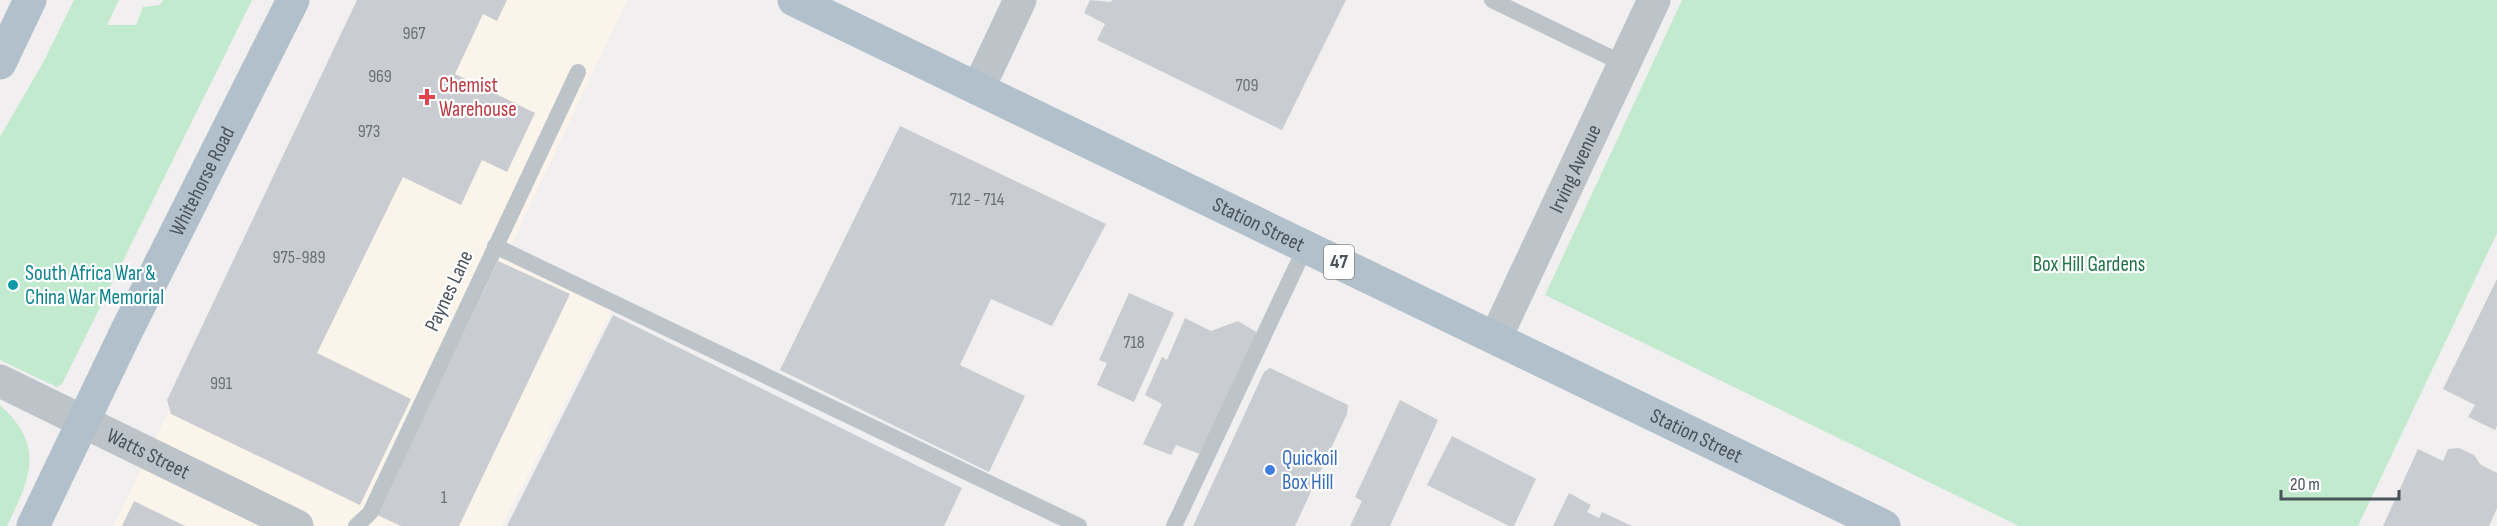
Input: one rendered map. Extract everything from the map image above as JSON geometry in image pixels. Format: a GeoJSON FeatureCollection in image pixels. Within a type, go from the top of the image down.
{"type":"FeatureCollection","features":[{"type":"Feature","properties":{"kind":"main road"},"geometry":{"type":"LineString","coordinates":[[0,63],[30,0]]}},
{"type":"Feature","properties":{"kind":"main road","name":"Whitehorse Road"},"geometry":{"type":"LineString","coordinates":[[33,526],[82,422],[293,0]]}},
{"type":"Feature","properties":{"kind":"main road","name":"Station Street"},"geometry":{"type":"LineString","coordinates":[[794,0],[1884,526]]}},
{"type":"Feature","properties":{"kind":"street"},"geometry":{"type":"LineString","coordinates":[[978,89],[1020,0]]}},
{"type":"Feature","properties":{"kind":"street","name":"Irving Avenue"},"geometry":{"type":"LineString","coordinates":[[1496,337],[1654,0]]}},
{"type":"Feature","properties":{"kind":"street","name":"Watts Street"},"geometry":{"type":"LineString","coordinates":[[0,381],[297,526]]}},
{"type":"Feature","properties":{"kind":"lane"},"geometry":{"type":"LineString","coordinates":[[1492,0],[1624,64]]}},
{"type":"Feature","properties":{"kind":"lane","name":"Paynes Lane"},"geometry":{"type":"LineString","coordinates":[[356,526],[370,513],[578,72]]}},
{"type":"Feature","properties":{"kind":"lane"},"geometry":{"type":"LineString","coordinates":[[495,246],[1079,526]]}},
{"type":"Feature","properties":{"kind":"lane"},"geometry":{"type":"LineString","coordinates":[[1174,526],[1306,246]]}},
{"type":"Feature","properties":{"kind":"shaded area"},"geometry":{"type":"Polygon","coordinates":[[[364,0],[627,0],[506,256],[613,308],[502,526],[114,526],[364,0]]]}},
{"type":"Feature","properties":{"kind":"green space"},"geometry":{"type":"Polygon","coordinates":[[[74,0],[119,0],[107,25],[136,25],[143,7],[160,5],[163,0],[252,0],[62,384],[57,387],[0,360],[0,137],[44,61],[74,0]]]}},
{"type":"Feature","properties":{"kind":"green space","name":"Box Hill Gardens"},"geometry":{"type":"Polygon","coordinates":[[[1682,0],[2497,0],[2497,233],[2358,526],[2019,526],[1545,295],[1682,0]]]}},
{"type":"Feature","properties":{"kind":"green space"},"geometry":{"type":"Polygon","coordinates":[[[0,405],[24,435],[29,463],[22,493],[7,526],[0,526],[0,405]]]}},
{"type":"Feature","properties":{"kind":"building"},"geometry":{"type":"Polygon","coordinates":[[[357,0],[507,0],[497,21],[483,14],[455,74],[535,113],[507,172],[482,160],[461,205],[403,177],[317,353],[411,399],[360,505],[171,414],[167,400],[357,0]]]}},
{"type":"Feature","properties":{"kind":"building"},"geometry":{"type":"Polygon","coordinates":[[[1090,0],[1111,2],[1112,0],[1346,0],[1282,130],[1097,40],[1105,24],[1084,13],[1090,0]]]}},
{"type":"Feature","properties":{"kind":"building"},"geometry":{"type":"Polygon","coordinates":[[[900,126],[1106,224],[1052,326],[991,299],[960,365],[1025,396],[989,472],[780,370],[900,126]]]}},
{"type":"Feature","properties":{"kind":"building"},"geometry":{"type":"Polygon","coordinates":[[[498,261],[570,294],[459,526],[401,526],[377,515],[498,261]]]}},
{"type":"Feature","properties":{"kind":"building"},"geometry":{"type":"Polygon","coordinates":[[[2497,279],[2497,426],[2495,430],[2468,417],[2475,405],[2443,389],[2497,279]]]}},
{"type":"Feature","properties":{"kind":"building"},"geometry":{"type":"Polygon","coordinates":[[[1129,293],[1174,313],[1134,402],[1097,385],[1107,363],[1099,360],[1129,293]]]}},
{"type":"Feature","properties":{"kind":"building"},"geometry":{"type":"Polygon","coordinates":[[[613,315],[962,488],[944,526],[507,526],[613,315]]]}},
{"type":"Feature","properties":{"kind":"building"},"geometry":{"type":"Polygon","coordinates":[[[1185,318],[1211,331],[1238,321],[1258,333],[1200,454],[1176,445],[1171,455],[1143,444],[1162,404],[1145,395],[1162,357],[1167,360],[1185,318]]]}},
{"type":"Feature","properties":{"kind":"building","name":"Quickoil Box Hill"},"geometry":{"type":"Polygon","coordinates":[[[1270,368],[1348,405],[1347,414],[1295,526],[1193,526],[1264,372],[1270,368]]]}},
{"type":"Feature","properties":{"kind":"building"},"geometry":{"type":"Polygon","coordinates":[[[1400,400],[1438,420],[1390,526],[1350,526],[1362,501],[1355,497],[1400,400]]]}},
{"type":"Feature","properties":{"kind":"building"},"geometry":{"type":"Polygon","coordinates":[[[1452,436],[1536,479],[1514,526],[1509,526],[1427,485],[1452,436]]]}},
{"type":"Feature","properties":{"kind":"building"},"geometry":{"type":"Polygon","coordinates":[[[2459,448],[2474,455],[2481,465],[2497,473],[2497,508],[2489,526],[2383,526],[2418,449],[2443,461],[2448,449],[2459,448]]]}},
{"type":"Feature","properties":{"kind":"building"},"geometry":{"type":"Polygon","coordinates":[[[1569,493],[1591,505],[1587,512],[1599,518],[1602,512],[1632,526],[1553,526],[1569,493]]]}},
{"type":"Feature","properties":{"kind":"building"},"geometry":{"type":"Polygon","coordinates":[[[134,501],[185,526],[122,526],[134,501]]]}},
{"type":"Feature","properties":{"kind":"place","name":"Chemist Warehouse"},"geometry":{"type":"Point","coordinates":[427,97]}},
{"type":"Feature","properties":{"kind":"place","name":"South Africa War & China War Memorial"},"geometry":{"type":"Point","coordinates":[13,285]}},
{"type":"Feature","properties":{"kind":"place","name":"Quickoil Box Hill"},"geometry":{"type":"Point","coordinates":[1270,470]}}]}
